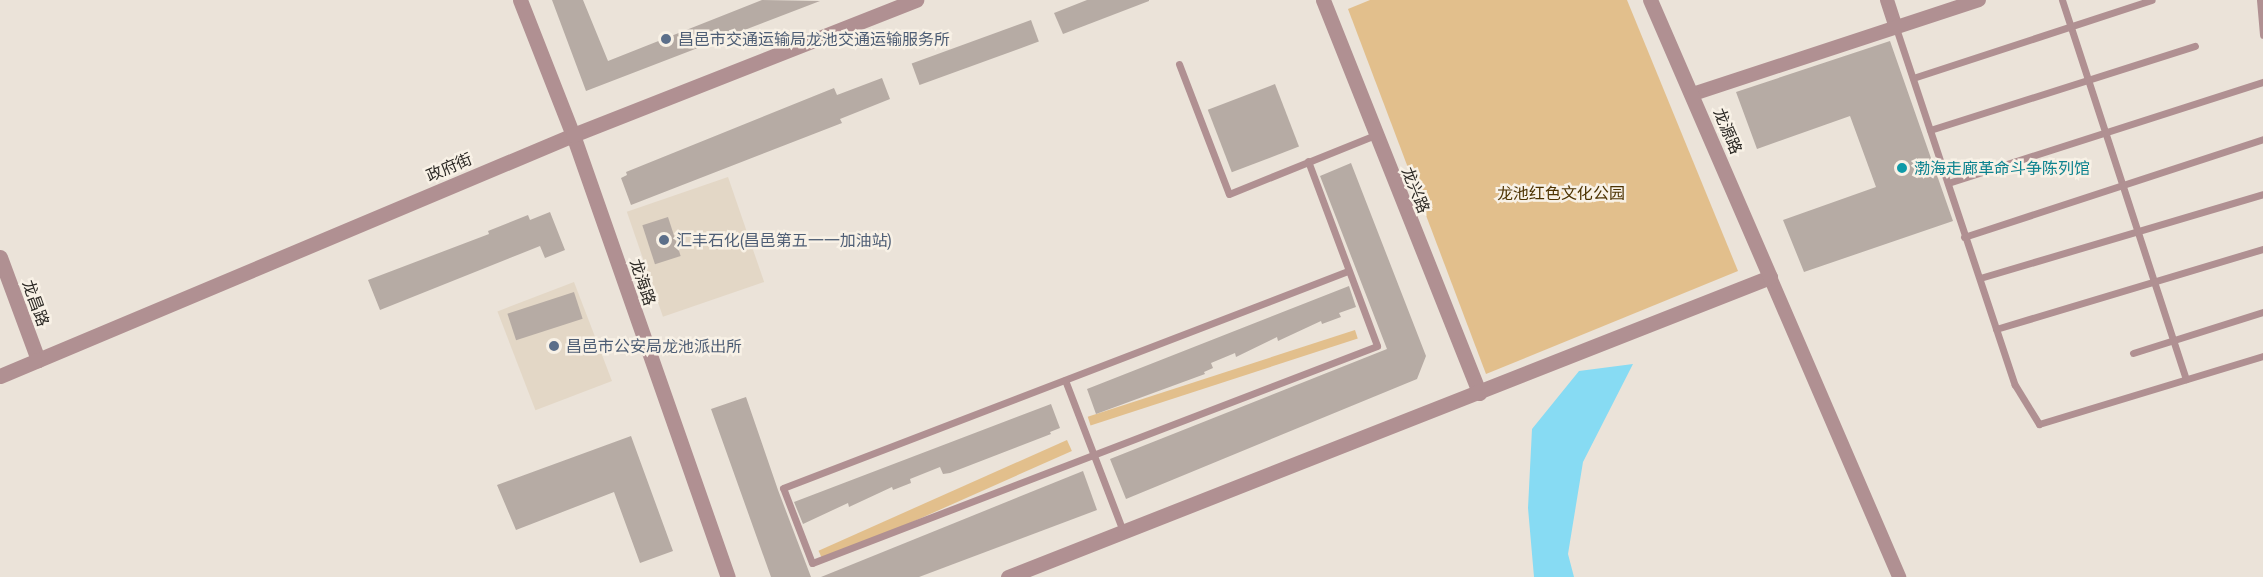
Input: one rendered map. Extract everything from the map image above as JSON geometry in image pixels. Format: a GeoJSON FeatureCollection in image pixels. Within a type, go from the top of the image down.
{"type":"FeatureCollection","features":[{"type":"Feature","properties":{"kind":"street","name":"龙海路"},"geometry":{"type":"LineString","coordinates":[[520,0],[573,135],[728,577]]}},
{"type":"Feature","properties":{"kind":"street","name":"政府街"},"geometry":{"type":"LineString","coordinates":[[0,376],[573,135],[916,0]]}},
{"type":"Feature","properties":{"kind":"street","name":"龙兴路"},"geometry":{"type":"LineString","coordinates":[[1323,0],[1479,393]]}},
{"type":"Feature","properties":{"kind":"street","name":"龙源路"},"geometry":{"type":"LineString","coordinates":[[1650,0],[1693,94],[1770,277]]}},
{"type":"Feature","properties":{"kind":"street"},"geometry":{"type":"LineString","coordinates":[[1887,0],[1896,28]]}},
{"type":"Feature","properties":{"kind":"street"},"geometry":{"type":"LineString","coordinates":[[1693,94],[1979,0]]}},
{"type":"Feature","properties":{"kind":"street","name":"龙昌路"},"geometry":{"type":"LineString","coordinates":[[0,257],[38,360]]}},
{"type":"Feature","properties":{"kind":"street"},"geometry":{"type":"LineString","coordinates":[[1008,577],[1770,277],[1899,577]]}},
{"type":"Feature","properties":{"kind":"lane"},"geometry":{"type":"LineString","coordinates":[[2062,0],[2186,379]]}},
{"type":"Feature","properties":{"kind":"lane"},"geometry":{"type":"LineString","coordinates":[[1913,78],[2152,0]]}},
{"type":"Feature","properties":{"kind":"lane"},"geometry":{"type":"LineString","coordinates":[[2260,0],[2263,35]]}},
{"type":"Feature","properties":{"kind":"lane"},"geometry":{"type":"LineString","coordinates":[[1896,28],[2015,385],[2039,424],[2263,356]]}},
{"type":"Feature","properties":{"kind":"lane"},"geometry":{"type":"LineString","coordinates":[[1930,130],[2195,46]]}},
{"type":"Feature","properties":{"kind":"lane"},"geometry":{"type":"LineString","coordinates":[[1179,64],[1229,194],[1375,135]]}},
{"type":"Feature","properties":{"kind":"lane"},"geometry":{"type":"LineString","coordinates":[[1948,183],[2263,82]]}},
{"type":"Feature","properties":{"kind":"lane"},"geometry":{"type":"LineString","coordinates":[[1964,237],[2263,139]]}},
{"type":"Feature","properties":{"kind":"lane"},"geometry":{"type":"LineString","coordinates":[[1308,161],[1377,346],[812,563],[783,488],[1348,270]]}},
{"type":"Feature","properties":{"kind":"lane"},"geometry":{"type":"LineString","coordinates":[[1980,278],[2263,194]]}},
{"type":"Feature","properties":{"kind":"lane"},"geometry":{"type":"LineString","coordinates":[[1996,328],[2263,249]]}},
{"type":"Feature","properties":{"kind":"lane"},"geometry":{"type":"LineString","coordinates":[[2133,353],[2263,312]]}},
{"type":"Feature","properties":{"kind":"lane"},"geometry":{"type":"LineString","coordinates":[[1065,380],[1124,532]]}},
{"type":"Feature","properties":{"kind":"shaded area"},"geometry":{"type":"Polygon","coordinates":[[[728,177],[764,282],[663,317],[627,212],[728,177]]]}},
{"type":"Feature","properties":{"kind":"shaded area","name":"昌邑市公安局龙池派出所"},"geometry":{"type":"Polygon","coordinates":[[[574,282],[612,381],[535,410],[497,311],[574,282]]]}},
{"type":"Feature","properties":{"kind":"green space","name":"龙池红色文化公园"},"geometry":{"type":"Polygon","coordinates":[[[1370,0],[1627,0],[1738,271],[1486,374],[1348,9],[1370,0]]]}},
{"type":"Feature","properties":{"kind":"green space"},"geometry":{"type":"Polygon","coordinates":[[[1355,330],[1358,339],[1091,425],[1088,417],[1355,330]]]}},
{"type":"Feature","properties":{"kind":"green space"},"geometry":{"type":"Polygon","coordinates":[[[1067,440],[1072,451],[823,562],[819,551],[1067,440]]]}},
{"type":"Feature","properties":{"kind":"water"},"geometry":{"type":"Polygon","coordinates":[[[1633,364],[1583,462],[1568,554],[1574,577],[1534,577],[1528,508],[1532,429],[1579,371],[1633,364]]]}},
{"type":"Feature","properties":{"kind":"building"},"geometry":{"type":"Polygon","coordinates":[[[552,0],[583,0],[608,61],[762,0],[820,1],[586,91],[552,0]]]}},
{"type":"Feature","properties":{"kind":"building"},"geometry":{"type":"Polygon","coordinates":[[[1087,0],[1149,1],[1063,34],[1054,13],[1087,0]]]}},
{"type":"Feature","properties":{"kind":"building"},"geometry":{"type":"Polygon","coordinates":[[[1031,20],[1039,42],[920,85],[912,63],[1031,20]]]}},
{"type":"Feature","properties":{"kind":"building","name":"渤海走廊革命斗争陈列馆"},"geometry":{"type":"Polygon","coordinates":[[[1890,41],[1953,221],[1804,272],[1783,220],[1876,187],[1850,116],[1757,149],[1736,92],[1890,41]]]}},
{"type":"Feature","properties":{"kind":"building"},"geometry":{"type":"Polygon","coordinates":[[[882,78],[890,99],[840,119],[842,123],[631,205],[621,178],[627,175],[626,172],[834,88],[837,95],[882,78]]]}},
{"type":"Feature","properties":{"kind":"building"},"geometry":{"type":"Polygon","coordinates":[[[1275,84],[1299,147],[1232,172],[1208,110],[1275,84]]]}},
{"type":"Feature","properties":{"kind":"building"},"geometry":{"type":"Polygon","coordinates":[[[1351,163],[1426,356],[1417,379],[1126,499],[1110,459],[1387,349],[1320,176],[1351,163]]]}},
{"type":"Feature","properties":{"kind":"building"},"geometry":{"type":"Polygon","coordinates":[[[550,212],[565,250],[545,258],[540,246],[380,310],[368,280],[489,234],[488,231],[528,215],[530,220],[550,212]]]}},
{"type":"Feature","properties":{"kind":"building"},"geometry":{"type":"Polygon","coordinates":[[[668,217],[681,256],[655,264],[642,225],[668,217]]]}},
{"type":"Feature","properties":{"kind":"building"},"geometry":{"type":"Polygon","coordinates":[[[1349,286],[1356,307],[1339,313],[1341,317],[1322,324],[1321,321],[1278,341],[1277,337],[1236,357],[1235,353],[1211,363],[1213,368],[1204,372],[1205,374],[1096,414],[1087,389],[1349,286]]]}},
{"type":"Feature","properties":{"kind":"building"},"geometry":{"type":"Polygon","coordinates":[[[574,292],[583,319],[516,340],[507,314],[574,292]]]}},
{"type":"Feature","properties":{"kind":"building"},"geometry":{"type":"Polygon","coordinates":[[[746,397],[811,577],[771,577],[711,409],[746,397]]]}},
{"type":"Feature","properties":{"kind":"building"},"geometry":{"type":"Polygon","coordinates":[[[1051,404],[1060,428],[1050,432],[1051,434],[950,473],[943,474],[940,467],[910,479],[911,483],[893,490],[892,487],[849,507],[848,503],[803,524],[794,502],[1051,404]]]}},
{"type":"Feature","properties":{"kind":"building"},"geometry":{"type":"Polygon","coordinates":[[[631,436],[673,551],[640,563],[614,492],[516,530],[497,485],[631,436]]]}},
{"type":"Feature","properties":{"kind":"building"},"geometry":{"type":"Polygon","coordinates":[[[1083,471],[1097,510],[919,577],[821,577],[1083,471]]]}},
{"type":"Feature","properties":{"kind":"place","name":"昌邑市交通运输局龙池交通运输服务所"},"geometry":{"type":"Point","coordinates":[666,39]}},
{"type":"Feature","properties":{"kind":"place","name":"渤海走廊革命斗争陈列馆"},"geometry":{"type":"Point","coordinates":[1902,168]}},
{"type":"Feature","properties":{"kind":"place","name":"汇丰石化(昌邑第五一一加油站)"},"geometry":{"type":"Point","coordinates":[664,240]}},
{"type":"Feature","properties":{"kind":"place","name":"昌邑市公安局龙池派出所"},"geometry":{"type":"Point","coordinates":[554,346]}}]}
